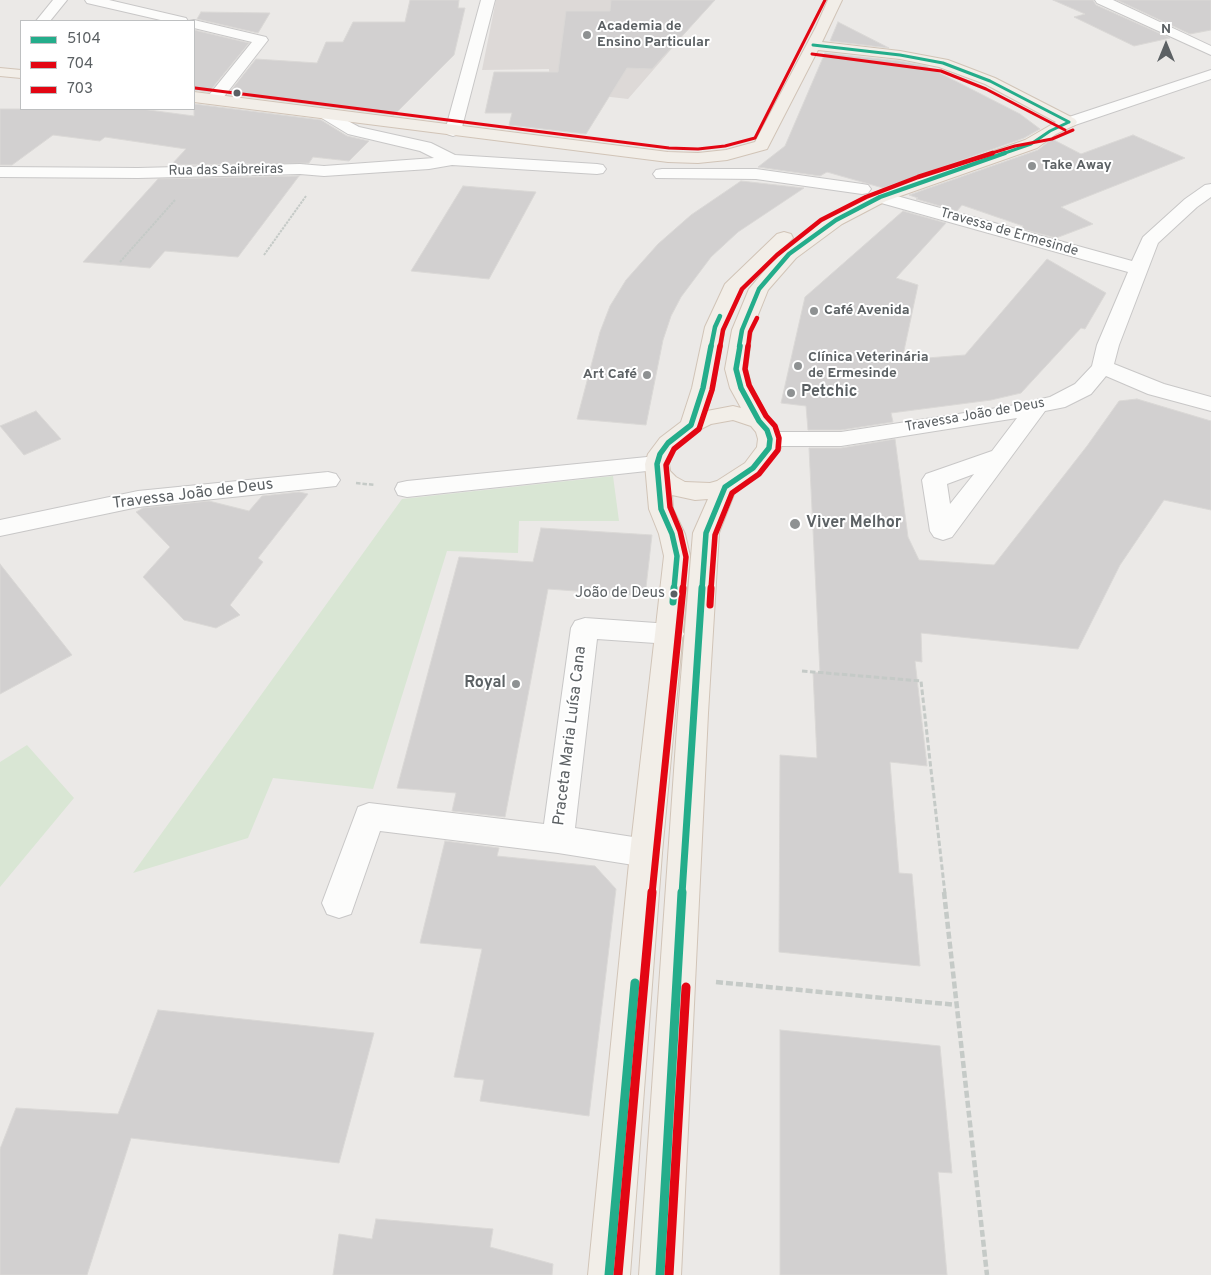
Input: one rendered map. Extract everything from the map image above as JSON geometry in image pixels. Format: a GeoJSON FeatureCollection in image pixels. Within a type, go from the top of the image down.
{"type":"FeatureCollection","features":[{"type":"Feature","properties":{"kind":"main road"},"geometry":{"type":"LineString","coordinates":[[195,97],[668,157],[698,158],[727,155],[761,145],[835,0]]}},
{"type":"Feature","properties":{"kind":"main road"},"geometry":{"type":"LineString","coordinates":[[813,45],[900,55],[943,63],[990,81],[1069,122]]}},
{"type":"Feature","properties":{"kind":"main road"},"geometry":{"type":"LineString","coordinates":[[0,72],[20,74]]}},
{"type":"Feature","properties":{"kind":"main road"},"geometry":{"type":"LineString","coordinates":[[691,425],[703,388],[715,327],[735,284],[771,248],[816,212],[1030,144],[1069,122]]}},
{"type":"Feature","properties":{"kind":"main road"},"geometry":{"type":"LineString","coordinates":[[658,469],[667,483],[679,489],[695,492],[710,491],[726,487],[753,468],[769,448],[765,430],[741,388],[736,369],[742,330],[759,289],[789,254],[871,193]]}},
{"type":"Feature","properties":{"kind":"main road"},"geometry":{"type":"LineString","coordinates":[[609,1275],[646,853],[677,556],[672,534],[661,509],[658,469],[660,454],[668,443],[691,425],[705,418],[732,413],[747,416],[765,430]]}},
{"type":"Feature","properties":{"kind":"main road"},"geometry":{"type":"LineString","coordinates":[[660,1275],[693,713],[706,533],[726,487]]}},
{"type":"Feature","properties":{"kind":"street"},"geometry":{"type":"LineString","coordinates":[[44,20],[60,0]]}},
{"type":"Feature","properties":{"kind":"street"},"geometry":{"type":"LineString","coordinates":[[92,0],[177,20]]}},
{"type":"Feature","properties":{"kind":"street"},"geometry":{"type":"LineString","coordinates":[[454,130],[488,0]]}},
{"type":"Feature","properties":{"kind":"street"},"geometry":{"type":"LineString","coordinates":[[1102,0],[1211,51]]}},
{"type":"Feature","properties":{"kind":"street"},"geometry":{"type":"LineString","coordinates":[[195,24],[261,40],[213,100]]}},
{"type":"Feature","properties":{"kind":"street"},"geometry":{"type":"LineString","coordinates":[[1069,122],[1211,74]]}},
{"type":"Feature","properties":{"kind":"street"},"geometry":{"type":"LineString","coordinates":[[326,114],[354,130],[425,147],[452,160],[597,169]]}},
{"type":"Feature","properties":{"kind":"street","name":"Rua das Saibreiras"},"geometry":{"type":"LineString","coordinates":[[0,172],[198,173],[300,169],[324,171],[429,164],[452,160]]}},
{"type":"Feature","properties":{"kind":"street","name":"Travessa de Ermesinde"},"geometry":{"type":"LineString","coordinates":[[662,174],[756,174],[871,193],[1138,269]]}},
{"type":"Feature","properties":{"kind":"street","name":"Travessa João de Deus"},"geometry":{"type":"LineString","coordinates":[[765,430],[841,439],[1010,413],[1057,402],[1083,389],[1102,367],[1108,345],[1150,241],[1191,203],[1211,189]]}},
{"type":"Feature","properties":{"kind":"street"},"geometry":{"type":"LineString","coordinates":[[1102,367],[1156,389],[1211,404]]}},
{"type":"Feature","properties":{"kind":"street"},"geometry":{"type":"LineString","coordinates":[[1000,456],[1038,406]]}},
{"type":"Feature","properties":{"kind":"street"},"geometry":{"type":"LineString","coordinates":[[407,489],[658,469]]}},
{"type":"Feature","properties":{"kind":"street","name":"Travessa João de Deus"},"geometry":{"type":"LineString","coordinates":[[0,528],[138,499],[328,480]]}},
{"type":"Feature","properties":{"kind":"street","name":"Praceta Maria Luísa Cana"},"geometry":{"type":"LineString","coordinates":[[558,839],[585,628],[670,634]]}},
{"type":"Feature","properties":{"kind":"street","name":"Praceta Maria Luísa Cana"},"geometry":{"type":"LineString","coordinates":[[339,903],[369,816],[558,839],[646,853]]}},
{"type":"Feature","properties":{"kind":"path"},"geometry":{"type":"LineString","coordinates":[[264,255],[324,171]]}},
{"type":"Feature","properties":{"kind":"path"},"geometry":{"type":"LineString","coordinates":[[120,262],[198,173]]}},
{"type":"Feature","properties":{"kind":"path"},"geometry":{"type":"LineString","coordinates":[[328,480],[407,489]]}},
{"type":"Feature","properties":{"kind":"path"},"geometry":{"type":"LineString","coordinates":[[802,671],[921,681],[987,1275]]}},
{"type":"Feature","properties":{"kind":"path"},"geometry":{"type":"LineString","coordinates":[[678,978],[957,1005]]}},
{"type":"Feature","properties":{"kind":"shaded area","name":"Academia de Ensino Particular"},"geometry":{"type":"Polygon","coordinates":[[[496,0],[714,0],[628,99],[550,90],[549,69],[482,70],[496,0]]]}},
{"type":"Feature","properties":{"kind":"green space"},"geometry":{"type":"Polygon","coordinates":[[[613,476],[619,521],[519,521],[518,553],[447,551],[373,789],[273,778],[248,838],[133,873],[402,499],[613,476]]]}},
{"type":"Feature","properties":{"kind":"green space"},"geometry":{"type":"Polygon","coordinates":[[[27,745],[74,798],[0,887],[0,762],[27,745]]]}},
{"type":"Feature","properties":{"kind":"building"},"geometry":{"type":"Polygon","coordinates":[[[410,0],[459,0],[458,8],[465,8],[454,55],[394,115],[228,94],[256,59],[317,63],[326,42],[343,42],[353,22],[405,22],[410,0]]]}},
{"type":"Feature","properties":{"kind":"building"},"geometry":{"type":"Polygon","coordinates":[[[611,0],[715,0],[652,69],[627,68],[586,134],[509,125],[512,113],[485,113],[494,72],[558,72],[566,11],[610,11],[611,0]]]}},
{"type":"Feature","properties":{"kind":"building"},"geometry":{"type":"Polygon","coordinates":[[[1053,0],[1093,0],[1096,5],[1170,38],[1134,46],[1074,17],[1085,14],[1053,0]]]}},
{"type":"Feature","properties":{"kind":"building"},"geometry":{"type":"Polygon","coordinates":[[[1117,0],[1211,0],[1211,30],[1190,34],[1117,0]]]}},
{"type":"Feature","properties":{"kind":"building"},"geometry":{"type":"Polygon","coordinates":[[[201,12],[270,13],[258,33],[197,19],[201,12]]]}},
{"type":"Feature","properties":{"kind":"building"},"geometry":{"type":"Polygon","coordinates":[[[838,22],[889,48],[830,41],[838,22]]]}},
{"type":"Feature","properties":{"kind":"building"},"geometry":{"type":"Polygon","coordinates":[[[195,30],[249,43],[209,92],[195,90],[195,30]]]}},
{"type":"Feature","properties":{"kind":"building"},"geometry":{"type":"Polygon","coordinates":[[[825,53],[900,61],[926,66],[1020,114],[1040,129],[1024,138],[883,188],[827,172],[820,176],[758,167],[785,146],[825,53]]]}},
{"type":"Feature","properties":{"kind":"building"},"geometry":{"type":"Polygon","coordinates":[[[195,104],[321,120],[347,136],[369,141],[349,161],[313,157],[309,163],[171,165],[186,149],[105,137],[100,141],[53,135],[12,165],[0,165],[0,109],[149,110],[194,116],[195,104]]]}},
{"type":"Feature","properties":{"kind":"building"},"geometry":{"type":"Polygon","coordinates":[[[1133,135],[1185,158],[1061,207],[1093,224],[1056,238],[1022,229],[1023,226],[962,205],[957,211],[916,199],[918,198],[909,195],[1038,150],[1052,139],[1081,154],[1133,135]]]}},
{"type":"Feature","properties":{"kind":"building"},"geometry":{"type":"Polygon","coordinates":[[[299,176],[238,257],[165,251],[150,268],[83,262],[158,179],[299,176]]]}},
{"type":"Feature","properties":{"kind":"building"},"geometry":{"type":"Polygon","coordinates":[[[741,181],[804,188],[738,232],[711,257],[681,297],[671,316],[663,340],[646,425],[577,419],[600,332],[610,306],[626,280],[658,244],[691,215],[741,181]]]}},
{"type":"Feature","properties":{"kind":"building"},"geometry":{"type":"Polygon","coordinates":[[[463,186],[536,192],[489,279],[411,271],[463,186]]]}},
{"type":"Feature","properties":{"kind":"building"},"geometry":{"type":"Polygon","coordinates":[[[903,211],[946,223],[896,278],[918,285],[902,360],[965,355],[1047,259],[1106,293],[1085,329],[1081,328],[1021,393],[991,400],[891,413],[893,422],[841,430],[808,430],[806,406],[781,403],[805,297],[903,211]]]}},
{"type":"Feature","properties":{"kind":"building"},"geometry":{"type":"Polygon","coordinates":[[[1137,399],[1211,421],[1211,510],[1164,500],[1120,565],[1078,649],[921,633],[922,662],[915,661],[927,766],[890,762],[899,873],[912,874],[920,966],[779,952],[780,755],[817,758],[813,672],[820,673],[809,448],[841,448],[895,439],[908,537],[919,560],[994,565],[1087,446],[1119,401],[1137,399]]]}},
{"type":"Feature","properties":{"kind":"building"},"geometry":{"type":"Polygon","coordinates":[[[36,411],[61,439],[24,455],[0,426],[36,411]]]}},
{"type":"Feature","properties":{"kind":"building"},"geometry":{"type":"Polygon","coordinates":[[[299,492],[308,494],[258,558],[263,562],[230,605],[240,615],[216,628],[184,620],[143,577],[170,547],[136,512],[143,508],[209,501],[249,511],[262,496],[299,492]]]}},
{"type":"Feature","properties":{"kind":"building"},"geometry":{"type":"Polygon","coordinates":[[[541,528],[652,535],[645,596],[548,589],[505,817],[452,811],[456,793],[397,788],[459,557],[533,562],[541,528]]]}},
{"type":"Feature","properties":{"kind":"building"},"geometry":{"type":"Polygon","coordinates":[[[0,564],[72,655],[0,694],[0,564]]]}},
{"type":"Feature","properties":{"kind":"building"},"geometry":{"type":"Polygon","coordinates":[[[445,841],[499,848],[497,856],[595,866],[616,889],[589,1116],[480,1101],[484,1080],[454,1077],[482,949],[420,943],[445,841]]]}},
{"type":"Feature","properties":{"kind":"building"},"geometry":{"type":"Polygon","coordinates":[[[158,1010],[374,1033],[339,1163],[131,1138],[87,1275],[0,1275],[0,1149],[16,1108],[118,1114],[158,1010]]]}},
{"type":"Feature","properties":{"kind":"building"},"geometry":{"type":"Polygon","coordinates":[[[780,1030],[940,1046],[952,1173],[938,1172],[947,1275],[780,1275],[780,1030]]]}},
{"type":"Feature","properties":{"kind":"building"},"geometry":{"type":"Polygon","coordinates":[[[376,1219],[493,1229],[490,1247],[553,1264],[552,1275],[333,1275],[339,1234],[372,1239],[376,1219]]]}},
{"type":"Feature","properties":{"kind":"transit line","name":"703"},"geometry":{"type":"LineString","coordinates":[[195,88],[669,148],[698,149],[725,146],[755,138],[825,0]]}},
{"type":"Feature","properties":{"kind":"transit line","name":"5104"},"geometry":{"type":"LineString","coordinates":[[813,45],[900,55],[943,63],[990,81],[1069,122]]}},
{"type":"Feature","properties":{"kind":"transit line","name":"704"},"geometry":{"type":"LineString","coordinates":[[812,54],[941,71],[986,89],[1065,130]]}},
{"type":"Feature","properties":{"kind":"transit line","name":"5104"},"geometry":{"type":"LineString","coordinates":[[660,1275],[693,713],[706,533],[725,487],[753,468],[769,448],[770,439],[767,430],[759,421],[741,388],[736,369],[742,330],[759,289],[789,254],[836,220],[880,197],[1031,144],[1050,131],[1069,122]]}},
{"type":"Feature","properties":{"kind":"transit line","name":"704"},"geometry":{"type":"LineString","coordinates":[[618,1275],[655,854],[686,557],[680,531],[670,507],[666,465],[668,458],[674,449],[699,429],[712,390],[723,330],[742,289],[777,255],[821,220],[866,197],[918,177],[1015,146],[1052,139],[1073,130]]}},
{"type":"Feature","properties":{"kind":"transit line","name":"5104"},"geometry":{"type":"LineString","coordinates":[[673,602],[677,556],[672,534],[661,509],[657,464],[660,454],[668,443],[691,425],[703,388],[715,327],[720,316]]}},
{"type":"Feature","properties":{"kind":"transit line","name":"704"},"geometry":{"type":"LineString","coordinates":[[710,605],[715,535],[732,493],[759,474],[778,450],[779,438],[775,426],[766,416],[749,385],[745,369],[750,332],[757,318]]}},
{"type":"Feature","properties":{"kind":"transit line","name":"5104"},"geometry":{"type":"LineString","coordinates":[[609,1275],[635,983]]}},
{"type":"Feature","properties":{"kind":"transit line","name":"704"},"geometry":{"type":"LineString","coordinates":[[669,1275],[686,987]]}},
{"type":"Feature","properties":{"kind":"place","name":"Academia de Ensino Particular"},"geometry":{"type":"Point","coordinates":[587,35]}},
{"type":"Feature","properties":{"kind":"place","name":"Take Away"},"geometry":{"type":"Point","coordinates":[1032,166]}},
{"type":"Feature","properties":{"kind":"place","name":"Café Avenida"},"geometry":{"type":"Point","coordinates":[814,311]}},
{"type":"Feature","properties":{"kind":"place","name":"Clínica Veterinária de Ermesinde"},"geometry":{"type":"Point","coordinates":[798,366]}},
{"type":"Feature","properties":{"kind":"place","name":"Art Café"},"geometry":{"type":"Point","coordinates":[647,375]}},
{"type":"Feature","properties":{"kind":"place","name":"Petchic"},"geometry":{"type":"Point","coordinates":[791,393]}},
{"type":"Feature","properties":{"kind":"place","name":"Viver Melhor"},"geometry":{"type":"Point","coordinates":[795,524]}},
{"type":"Feature","properties":{"kind":"place","name":"João de Deus"},"geometry":{"type":"Point","coordinates":[674,594]}},
{"type":"Feature","properties":{"kind":"place","name":"Royal"},"geometry":{"type":"Point","coordinates":[516,684]}}]}
